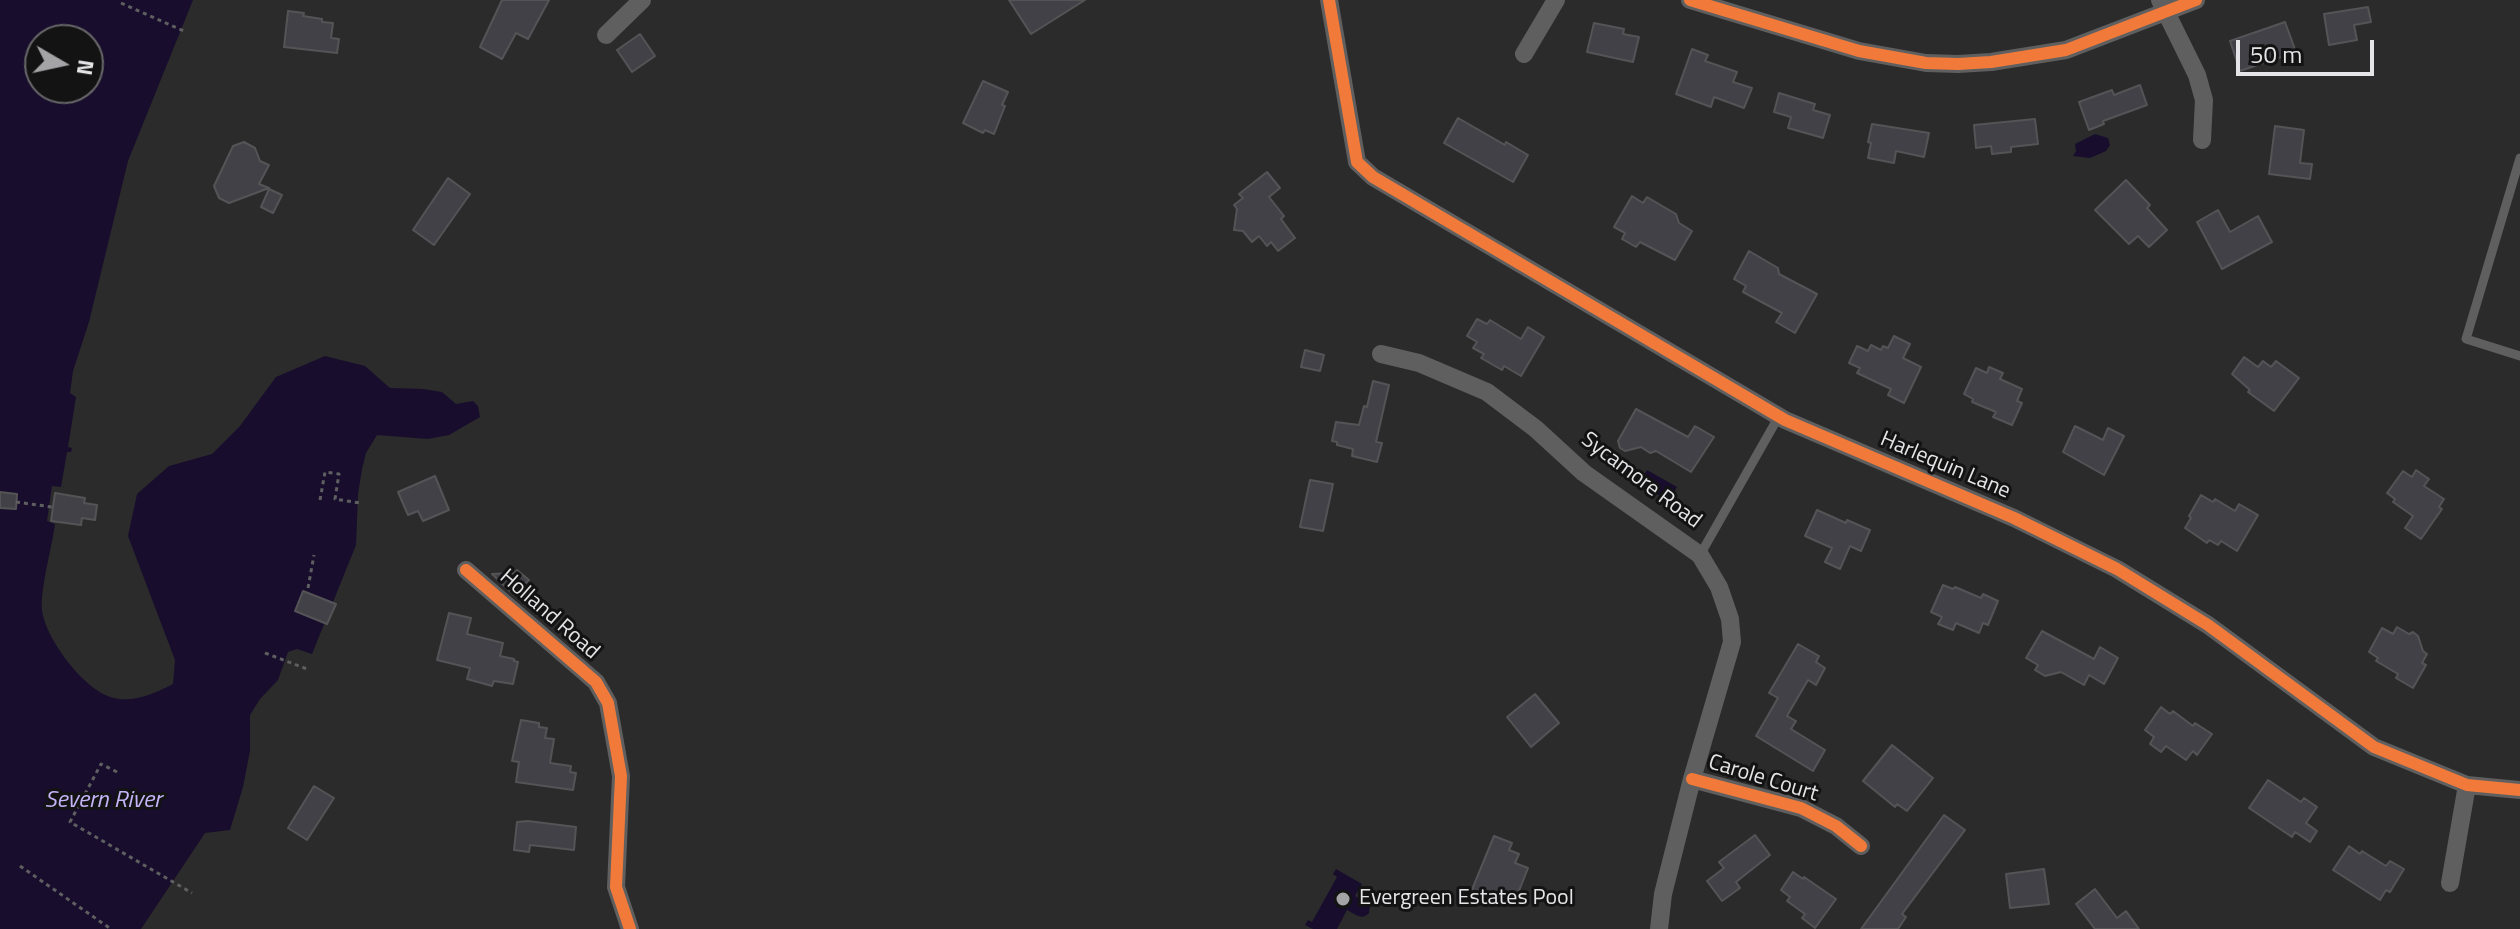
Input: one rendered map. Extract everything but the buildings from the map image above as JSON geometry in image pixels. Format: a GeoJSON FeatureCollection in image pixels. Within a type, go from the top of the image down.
{"type":"FeatureCollection","features":[{"type":"Feature","properties":{"kind":"street"},"geometry":{"type":"LineString","coordinates":[[606,35],[642,0]]}},
{"type":"Feature","properties":{"kind":"street","name":"Harlequin Lane"},"geometry":{"type":"LineString","coordinates":[[1329,0],[1357,162],[1373,177],[1779,416],[2014,518],[2117,569],[2208,625],[2374,747],[2467,785],[2520,790]]}},
{"type":"Feature","properties":{"kind":"street"},"geometry":{"type":"LineString","coordinates":[[1524,54],[1556,0]]}},
{"type":"Feature","properties":{"kind":"street"},"geometry":{"type":"LineString","coordinates":[[1690,0],[1826,43],[1893,59],[1926,63],[1991,62],[2066,50],[2162,6],[2196,0]]}},
{"type":"Feature","properties":{"kind":"street"},"geometry":{"type":"LineString","coordinates":[[2162,6],[2197,75],[2204,100],[2202,140]]}},
{"type":"Feature","properties":{"kind":"street","name":"Sycamore Road"},"geometry":{"type":"LineString","coordinates":[[1381,354],[1419,363],[1487,392],[1536,429],[1584,473],[1700,555],[1719,587],[1730,619],[1732,642],[1692,779],[1663,894],[1659,929]]}},
{"type":"Feature","properties":{"kind":"street","name":"Holland Road"},"geometry":{"type":"LineString","coordinates":[[466,570],[596,682],[608,703],[621,776],[616,887],[630,929]]}},
{"type":"Feature","properties":{"kind":"street","name":"Carole Court"},"geometry":{"type":"LineString","coordinates":[[1692,779],[1801,808],[1836,826],[1861,846]]}},
{"type":"Feature","properties":{"kind":"street"},"geometry":{"type":"LineString","coordinates":[[2450,883],[2467,785]]}},
{"type":"Feature","properties":{"kind":"lane"},"geometry":{"type":"LineString","coordinates":[[2520,158],[2466,339],[2520,356]]}},
{"type":"Feature","properties":{"kind":"lane"},"geometry":{"type":"LineString","coordinates":[[1700,555],[1779,416]]}},
{"type":"Feature","properties":{"kind":"path"},"geometry":{"type":"LineString","coordinates":[[121,3],[186,32]]}},
{"type":"Feature","properties":{"kind":"path"},"geometry":{"type":"LineString","coordinates":[[320,500],[325,472],[339,474],[335,499],[360,503]]}},
{"type":"Feature","properties":{"kind":"path"},"geometry":{"type":"LineString","coordinates":[[16,502],[52,507]]}},
{"type":"Feature","properties":{"kind":"path"},"geometry":{"type":"LineString","coordinates":[[308,588],[314,555]]}},
{"type":"Feature","properties":{"kind":"path"},"geometry":{"type":"LineString","coordinates":[[265,653],[307,669]]}},
{"type":"Feature","properties":{"kind":"path"},"geometry":{"type":"LineString","coordinates":[[117,772],[101,764],[70,822],[192,893]]}},
{"type":"Feature","properties":{"kind":"path"},"geometry":{"type":"LineString","coordinates":[[20,866],[111,929]]}},
{"type":"Feature","properties":{"kind":"water","name":"Severn River"},"geometry":{"type":"Polygon","coordinates":[[[0,0],[193,0],[128,161],[89,322],[73,371],[70,393],[76,397],[68,447],[72,448],[71,452],[67,452],[61,487],[52,486],[47,521],[55,524],[44,580],[42,610],[58,649],[91,686],[103,694],[121,699],[152,694],[173,684],[175,660],[128,536],[137,494],[169,466],[212,454],[240,426],[276,377],[325,356],[365,366],[390,388],[442,392],[456,404],[473,401],[478,406],[480,417],[449,435],[428,439],[377,435],[366,453],[362,469],[356,545],[312,654],[297,649],[288,652],[278,680],[250,715],[250,751],[230,830],[205,833],[141,929],[0,929],[0,0]]]}},
{"type":"Feature","properties":{"kind":"water"},"geometry":{"type":"Polygon","coordinates":[[[2095,134],[2108,138],[2110,145],[2106,151],[2090,158],[2073,156],[2075,144],[2095,134]]]}},
{"type":"Feature","properties":{"kind":"water"},"geometry":{"type":"Polygon","coordinates":[[[1647,470],[1677,487],[1669,501],[1639,483],[1647,470]]]}},
{"type":"Feature","properties":{"kind":"water","name":"Evergreen Estates Pool"},"geometry":{"type":"Polygon","coordinates":[[[1336,869],[1362,884],[1355,896],[1370,905],[1369,913],[1361,917],[1347,910],[1337,929],[1313,929],[1305,925],[1308,920],[1312,922],[1337,877],[1333,874],[1336,869]]]}},
{"type":"Feature","properties":{"kind":"cycle path"},"geometry":{"type":"LineString","coordinates":[[1329,0],[1357,162],[1373,177],[1785,420],[2014,518],[2117,569],[2208,625],[2374,747],[2467,785],[2520,790]]}},
{"type":"Feature","properties":{"kind":"cycle path"},"geometry":{"type":"LineString","coordinates":[[1690,0],[1859,51],[1926,63],[1958,64],[2066,50],[2196,0]]}},
{"type":"Feature","properties":{"kind":"cycle path"},"geometry":{"type":"LineString","coordinates":[[466,570],[596,682],[608,703],[621,776],[616,887],[630,929]]}},
{"type":"Feature","properties":{"kind":"cycle path"},"geometry":{"type":"LineString","coordinates":[[1692,779],[1801,808],[1836,826],[1861,846]]}},
{"type":"Feature","properties":{"kind":"place","name":"Evergreen Estates Pool"},"geometry":{"type":"Point","coordinates":[1343,899]}}]}
